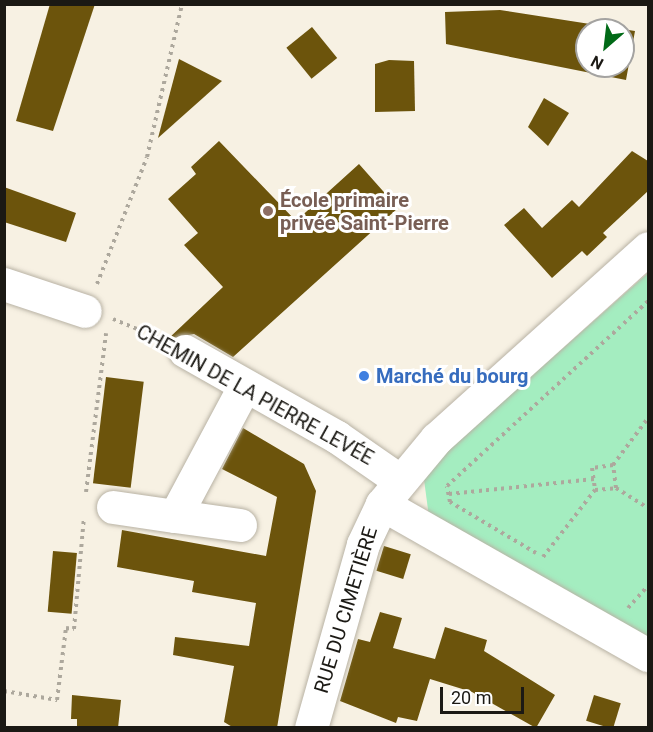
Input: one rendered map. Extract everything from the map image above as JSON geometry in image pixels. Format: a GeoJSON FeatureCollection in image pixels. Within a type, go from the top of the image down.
{"type":"FeatureCollection","features":[{"type":"Feature","properties":{"kind":"street","name":"RUE DU CIMETIÈRE"},"geometry":{"type":"LineString","coordinates":[[310,728],[363,544],[391,492],[436,439],[648,249]]}},
{"type":"Feature","properties":{"kind":"street"},"geometry":{"type":"LineString","coordinates":[[4,284],[97,314]]}},
{"type":"Feature","properties":{"kind":"street","name":"CHEMIN DE LA PIERRE LEVÉE"},"geometry":{"type":"LineString","coordinates":[[185,351],[244,387],[337,437],[391,492],[648,655]]}},
{"type":"Feature","properties":{"kind":"street"},"geometry":{"type":"LineString","coordinates":[[175,516],[244,387]]}},
{"type":"Feature","properties":{"kind":"street"},"geometry":{"type":"LineString","coordinates":[[94,503],[240,525]]}},
{"type":"Feature","properties":{"kind":"path"},"geometry":{"type":"LineString","coordinates":[[4,691],[57,700],[66,628],[74,629],[94,503],[97,314],[147,157],[182,4]]}},
{"type":"Feature","properties":{"kind":"path"},"geometry":{"type":"LineString","coordinates":[[553,563],[450,502],[447,486],[648,302]]}},
{"type":"Feature","properties":{"kind":"path","name":"CHEMIN DE LA PIERRE LEVÉE"},"geometry":{"type":"LineString","coordinates":[[97,314],[185,351]]}},
{"type":"Feature","properties":{"kind":"path"},"geometry":{"type":"LineString","coordinates":[[616,488],[613,465],[648,418]]}},
{"type":"Feature","properties":{"kind":"path"},"geometry":{"type":"LineString","coordinates":[[543,557],[595,490],[592,468],[613,465]]}},
{"type":"Feature","properties":{"kind":"path"},"geometry":{"type":"LineString","coordinates":[[449,494],[594,479]]}},
{"type":"Feature","properties":{"kind":"path"},"geometry":{"type":"LineString","coordinates":[[595,490],[616,488],[648,508]]}},
{"type":"Feature","properties":{"kind":"path"},"geometry":{"type":"LineString","coordinates":[[621,603],[631,609],[648,586]]}},
{"type":"Feature","properties":{"kind":"green space"},"geometry":{"type":"Polygon","coordinates":[[[648,273],[648,640],[429,517],[423,472],[648,273]]]}},
{"type":"Feature","properties":{"kind":"building"},"geometry":{"type":"Polygon","coordinates":[[[50,4],[95,4],[53,131],[16,121],[50,4]]]}},
{"type":"Feature","properties":{"kind":"building"},"geometry":{"type":"Polygon","coordinates":[[[500,10],[575,22],[575,70],[446,44],[445,12],[500,10]]]}},
{"type":"Feature","properties":{"kind":"building"},"geometry":{"type":"Polygon","coordinates":[[[312,27],[337,58],[312,79],[286,48],[312,27]]]}},
{"type":"Feature","properties":{"kind":"building"},"geometry":{"type":"Polygon","coordinates":[[[179,59],[222,81],[158,138],[171,89],[179,59]]]}},
{"type":"Feature","properties":{"kind":"building"},"geometry":{"type":"Polygon","coordinates":[[[389,60],[414,61],[415,111],[375,112],[375,64],[389,60]]]}},
{"type":"Feature","properties":{"kind":"building"},"geometry":{"type":"Polygon","coordinates":[[[544,98],[569,113],[548,146],[528,127],[544,98]]]}},
{"type":"Feature","properties":{"kind":"building"},"geometry":{"type":"Polygon","coordinates":[[[219,141],[296,221],[359,164],[398,208],[233,357],[194,334],[168,339],[223,287],[184,245],[198,233],[168,199],[196,174],[191,167],[219,141]]]}},
{"type":"Feature","properties":{"kind":"building"},"geometry":{"type":"Polygon","coordinates":[[[632,151],[648,161],[648,191],[603,233],[607,237],[587,256],[582,251],[552,278],[504,225],[524,208],[542,228],[572,200],[579,207],[632,151]]]}},
{"type":"Feature","properties":{"kind":"building"},"geometry":{"type":"Polygon","coordinates":[[[4,187],[76,213],[66,242],[4,222],[4,187]]]}},
{"type":"Feature","properties":{"kind":"building"},"geometry":{"type":"Polygon","coordinates":[[[106,377],[144,382],[131,488],[93,483],[106,377]]]}},
{"type":"Feature","properties":{"kind":"building"},"geometry":{"type":"Polygon","coordinates":[[[243,428],[304,464],[316,491],[277,728],[234,728],[224,722],[234,666],[173,655],[175,637],[249,646],[256,603],[192,592],[194,581],[117,567],[122,530],[266,556],[277,497],[222,469],[243,428]]]}},
{"type":"Feature","properties":{"kind":"building"},"geometry":{"type":"Polygon","coordinates":[[[384,546],[411,554],[403,579],[376,571],[384,546]]]}},
{"type":"Feature","properties":{"kind":"building"},"geometry":{"type":"Polygon","coordinates":[[[53,551],[77,553],[72,614],[48,612],[53,551]]]}},
{"type":"Feature","properties":{"kind":"building"},"geometry":{"type":"Polygon","coordinates":[[[380,612],[402,618],[393,648],[435,659],[445,627],[487,640],[484,651],[555,695],[536,728],[472,692],[430,679],[417,721],[398,717],[396,723],[340,701],[358,639],[370,642],[380,612]]]}},
{"type":"Feature","properties":{"kind":"building"},"geometry":{"type":"Polygon","coordinates":[[[72,695],[121,700],[118,728],[77,728],[77,719],[71,719],[72,695]]]}},
{"type":"Feature","properties":{"kind":"building"},"geometry":{"type":"Polygon","coordinates":[[[594,695],[621,703],[613,728],[586,721],[594,695]]]}},
{"type":"Feature","properties":{"kind":"place","name":"École primaire privée Saint-Pierre"},"geometry":{"type":"Point","coordinates":[268,211]}},
{"type":"Feature","properties":{"kind":"place","name":"Marché du bourg"},"geometry":{"type":"Point","coordinates":[364,376]}}]}
